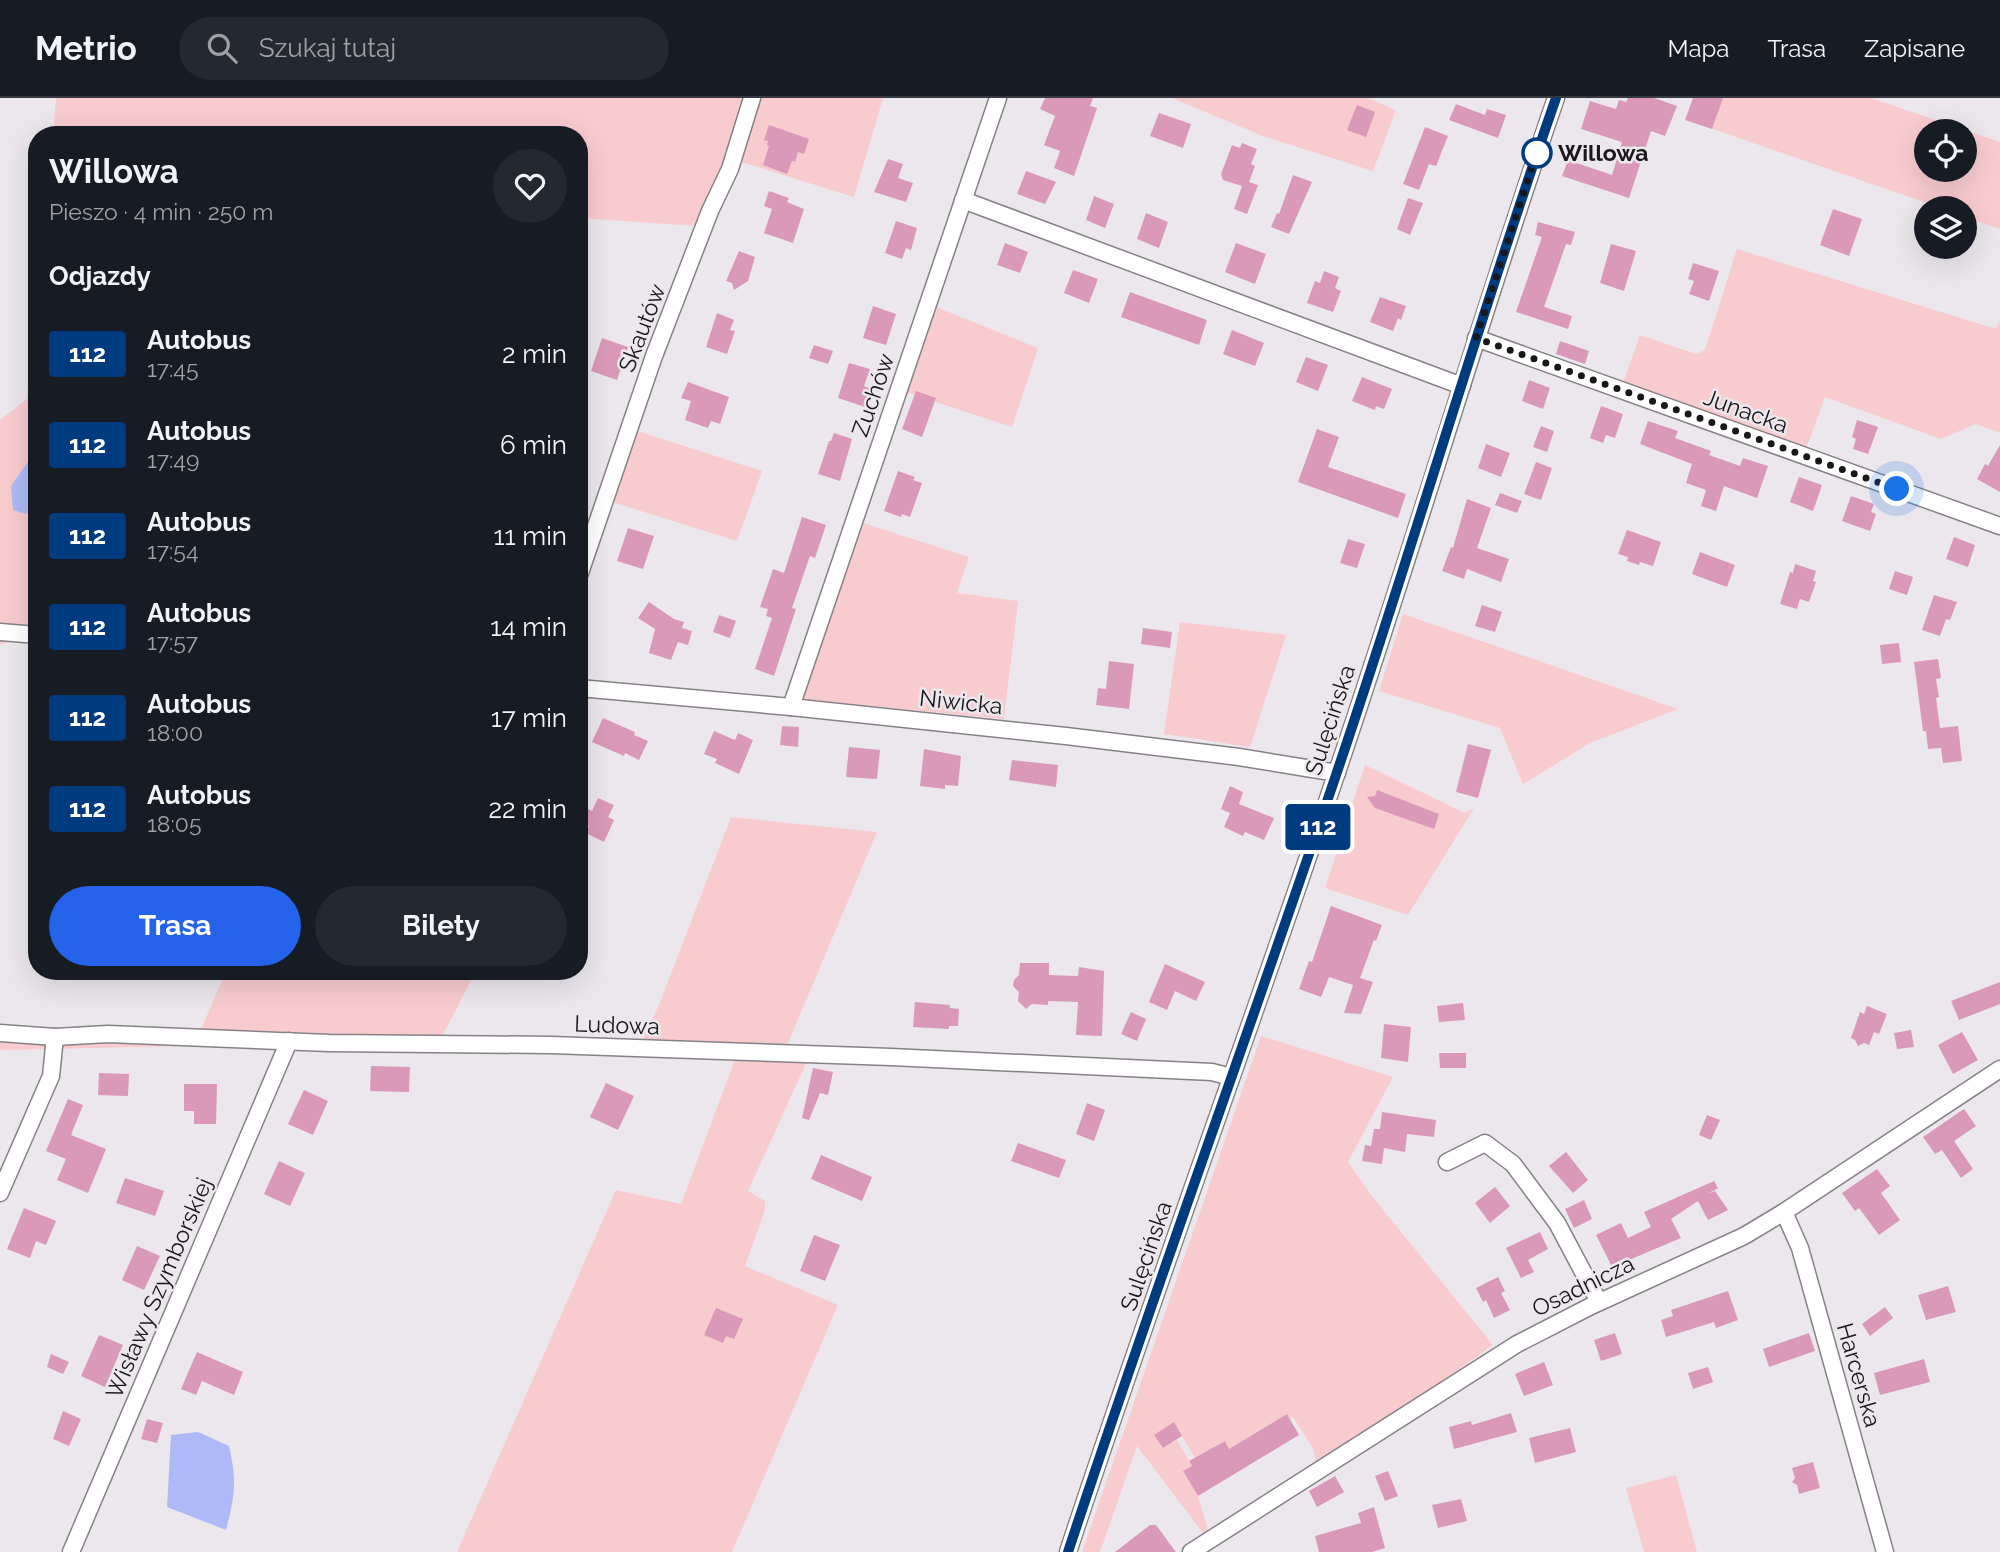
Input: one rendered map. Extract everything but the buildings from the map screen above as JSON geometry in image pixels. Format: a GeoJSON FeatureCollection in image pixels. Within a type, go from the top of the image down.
{"type":"FeatureCollection","features":[{"type":"Feature","properties":{"kind":"street","name":"Skautów"},"geometry":{"type":"LineString","coordinates":[[588,550],[654,356],[710,211],[730,169],[752,98]]}},
{"type":"Feature","properties":{"kind":"street","name":"Zuchów"},"geometry":{"type":"LineString","coordinates":[[791,707],[998,98]]}},
{"type":"Feature","properties":{"kind":"street","name":"Sulęcińska"},"geometry":{"type":"LineString","coordinates":[[1068,1552],[1337,773],[1556,98]]}},
{"type":"Feature","properties":{"kind":"street"},"geometry":{"type":"LineString","coordinates":[[963,200],[1462,386]]}},
{"type":"Feature","properties":{"kind":"street","name":"Junacka"},"geometry":{"type":"LineString","coordinates":[[1476,338],[2000,526]]}},
{"type":"Feature","properties":{"kind":"street"},"geometry":{"type":"LineString","coordinates":[[0,632],[28,634]]}},
{"type":"Feature","properties":{"kind":"street","name":"Niwicka"},"geometry":{"type":"LineString","coordinates":[[588,689],[791,707],[1239,757],[1321,768],[1337,773]]}},
{"type":"Feature","properties":{"kind":"street","name":"Ludowa"},"geometry":{"type":"LineString","coordinates":[[0,1033],[55,1037],[108,1034],[289,1041],[551,1045],[891,1057],[1212,1072],[1231,1077]]}},
{"type":"Feature","properties":{"kind":"street"},"geometry":{"type":"LineString","coordinates":[[0,1194],[51,1076],[55,1037]]}},
{"type":"Feature","properties":{"kind":"street","name":"Wisławy Szymborskiej"},"geometry":{"type":"LineString","coordinates":[[71,1552],[289,1041]]}},
{"type":"Feature","properties":{"kind":"street","name":"Osadnicza"},"geometry":{"type":"LineString","coordinates":[[1191,1552],[1517,1344],[1599,1302],[1744,1236],[2000,1069]]}},
{"type":"Feature","properties":{"kind":"street"},"geometry":{"type":"LineString","coordinates":[[1447,1161],[1485,1143],[1513,1164],[1557,1223],[1599,1302]]}},
{"type":"Feature","properties":{"kind":"street","name":"Harcerska"},"geometry":{"type":"LineString","coordinates":[[1784,1212],[1800,1248],[1885,1552]]}},
{"type":"Feature","properties":{"kind":"shaded area"},"geometry":{"type":"Polygon","coordinates":[[[56,98],[740,98],[755,104],[759,98],[883,98],[854,197],[735,160],[711,227],[588,219],[588,126],[54,126],[56,98]]]}},
{"type":"Feature","properties":{"kind":"shaded area"},"geometry":{"type":"Polygon","coordinates":[[[1172,98],[1368,98],[1396,110],[1373,171],[1263,136],[1172,98]]]}},
{"type":"Feature","properties":{"kind":"shaded area"},"geometry":{"type":"Polygon","coordinates":[[[1720,98],[1871,98],[1933,119],[1914,119],[1914,182],[1977,182],[1977,134],[2000,142],[2000,229],[1977,221],[1977,196],[1914,196],[1914,199],[1710,128],[1720,98]]]}},
{"type":"Feature","properties":{"kind":"shaded area"},"geometry":{"type":"Polygon","coordinates":[[[1737,249],[1996,329],[2000,320],[2000,433],[1976,424],[1941,439],[1825,397],[1804,454],[1623,383],[1640,335],[1696,354],[1705,350],[1737,249]]]}},
{"type":"Feature","properties":{"kind":"shaded area"},"geometry":{"type":"Polygon","coordinates":[[[936,307],[1038,348],[1012,427],[899,390],[936,307]]]}},
{"type":"Feature","properties":{"kind":"shaded area"},"geometry":{"type":"Polygon","coordinates":[[[28,390],[28,637],[0,645],[0,420],[26,400],[28,390]]]}},
{"type":"Feature","properties":{"kind":"shaded area"},"geometry":{"type":"Polygon","coordinates":[[[628,428],[762,471],[737,541],[609,501],[628,428]]]}},
{"type":"Feature","properties":{"kind":"shaded area"},"geometry":{"type":"Polygon","coordinates":[[[860,522],[969,557],[957,593],[1018,601],[1004,719],[802,699],[860,522]]]}},
{"type":"Feature","properties":{"kind":"shaded area"},"geometry":{"type":"Polygon","coordinates":[[[1403,614],[1678,709],[1590,743],[1523,784],[1500,728],[1379,691],[1403,614]]]}},
{"type":"Feature","properties":{"kind":"shaded area"},"geometry":{"type":"Polygon","coordinates":[[[1180,622],[1286,635],[1250,747],[1164,734],[1180,622]]]}},
{"type":"Feature","properties":{"kind":"shaded area"},"geometry":{"type":"Polygon","coordinates":[[[1365,765],[1465,813],[1474,808],[1408,915],[1325,888],[1365,765]]]}},
{"type":"Feature","properties":{"kind":"shaded area"},"geometry":{"type":"Polygon","coordinates":[[[731,817],[877,832],[786,1048],[808,1059],[748,1191],[765,1201],[765,1210],[745,1266],[838,1305],[732,1552],[457,1552],[616,1190],[681,1204],[737,1054],[638,1050],[659,1005],[731,817]]]}},
{"type":"Feature","properties":{"kind":"shaded area"},"geometry":{"type":"Polygon","coordinates":[[[222,980],[471,980],[438,1044],[276,1044],[0,1050],[0,1035],[196,1041],[222,980]]]}},
{"type":"Feature","properties":{"kind":"shaded area"},"geometry":{"type":"Polygon","coordinates":[[[1261,1036],[1393,1077],[1348,1162],[1371,1195],[1493,1345],[1407,1406],[1316,1463],[1313,1448],[1293,1417],[1290,1419],[1287,1414],[1229,1449],[1225,1441],[1195,1458],[1174,1423],[1155,1435],[1163,1448],[1177,1440],[1192,1466],[1183,1471],[1198,1496],[1208,1530],[1203,1533],[1137,1446],[1100,1552],[1082,1552],[1261,1036]]]}},
{"type":"Feature","properties":{"kind":"shaded area"},"geometry":{"type":"Polygon","coordinates":[[[1676,1475],[1697,1552],[1644,1552],[1626,1488],[1676,1475]]]}},
{"type":"Feature","properties":{"kind":"water"},"geometry":{"type":"Polygon","coordinates":[[[28,462],[26,514],[13,510],[11,486],[28,462]]]}},
{"type":"Feature","properties":{"kind":"water"},"geometry":{"type":"Polygon","coordinates":[[[198,1432],[229,1446],[234,1488],[226,1530],[167,1507],[171,1435],[198,1432]]]}},
{"type":"Feature","properties":{"kind":"bus line","name":"112"},"geometry":{"type":"LineString","coordinates":[[1068,1552],[1337,773],[1502,257],[1556,98]]}},
{"type":"Feature","properties":{"kind":"place","name":"Willowa"},"geometry":{"type":"Point","coordinates":[1537,153]}},
{"type":"Feature","properties":{"kind":"route"},"geometry":{"type":"LineString","coordinates":[[1537,153],[1538,149],[1476,338],[1897,489]]}}]}
